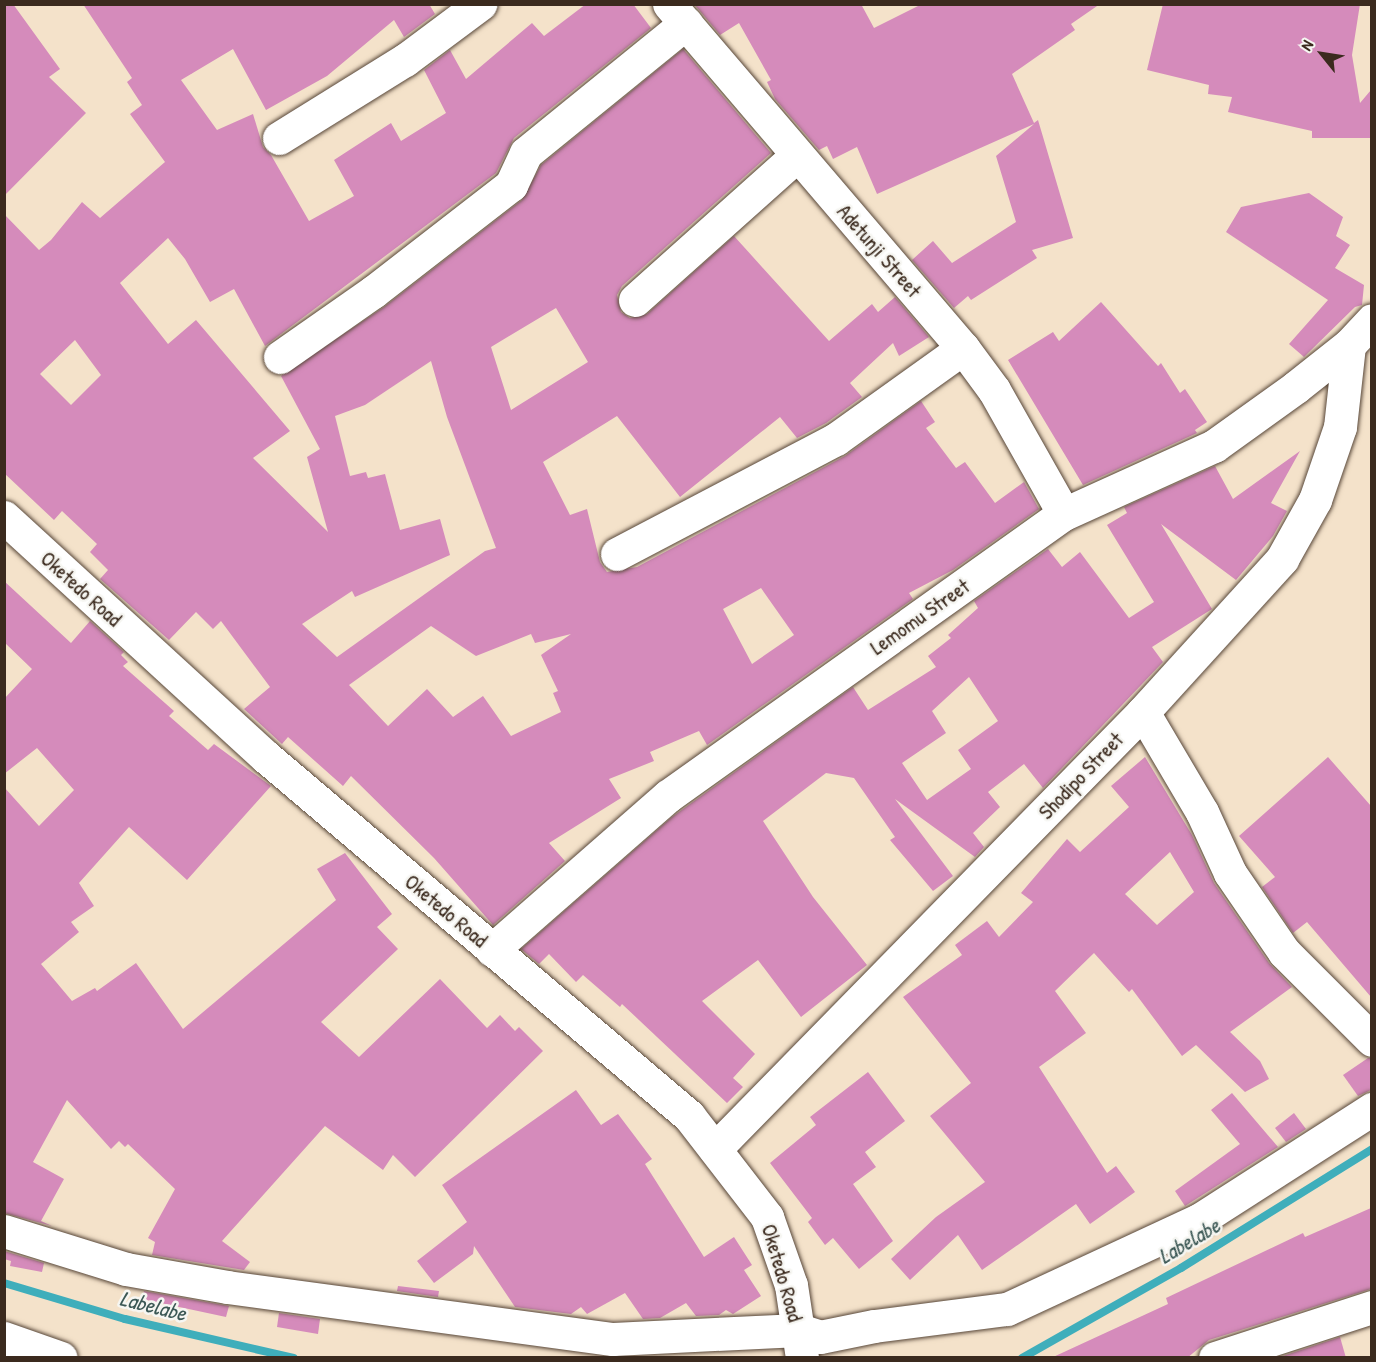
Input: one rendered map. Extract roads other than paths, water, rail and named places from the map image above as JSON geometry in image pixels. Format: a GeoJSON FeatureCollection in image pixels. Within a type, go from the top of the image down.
{"type":"FeatureCollection","features":[{"type":"Feature","properties":{"kind":"street"},"geometry":{"type":"LineString","coordinates":[[279,138],[405,60],[480,4]]}},
{"type":"Feature","properties":{"kind":"street"},"geometry":{"type":"LineString","coordinates":[[280,357],[373,292],[511,185],[526,153],[677,14]]}},
{"type":"Feature","properties":{"kind":"street","name":"Adetunji Street"},"geometry":{"type":"LineString","coordinates":[[677,14],[963,348],[994,390],[1064,514]]}},
{"type":"Feature","properties":{"kind":"street"},"geometry":{"type":"LineString","coordinates":[[635,300],[797,155]]}},
{"type":"Feature","properties":{"kind":"street","name":"Lemomu Street"},"geometry":{"type":"LineString","coordinates":[[492,950],[668,796],[1064,514],[1214,446],[1348,345],[1371,320]]}},
{"type":"Feature","properties":{"kind":"street","name":"Shodipo Street"},"geometry":{"type":"LineString","coordinates":[[716,1149],[1143,712],[1267,576],[1293,539],[1315,500],[1340,427],[1348,345]]}},
{"type":"Feature","properties":{"kind":"street"},"geometry":{"type":"LineString","coordinates":[[617,554],[836,439],[963,348]]}},
{"type":"Feature","properties":{"kind":"street","name":"Oketedo Road"},"geometry":{"type":"LineString","coordinates":[[4,517],[266,757],[689,1116],[767,1217],[791,1285],[801,1345]]}},
{"type":"Feature","properties":{"kind":"street"},"geometry":{"type":"LineString","coordinates":[[1143,712],[1202,812],[1230,873],[1284,952],[1371,1040]]}},
{"type":"Feature","properties":{"kind":"street"},"geometry":{"type":"LineString","coordinates":[[4,1231],[126,1269],[205,1283],[614,1339],[801,1345],[820,1337],[874,1326],[1007,1310],[1199,1220],[1371,1109]]}},
{"type":"Feature","properties":{"kind":"street"},"geometry":{"type":"LineString","coordinates":[[1215,1358],[1371,1307]]}},
{"type":"Feature","properties":{"kind":"street"},"geometry":{"type":"LineString","coordinates":[[4,1338],[61,1358]]}},
{"type":"Feature","properties":{"kind":"waterway","name":"Labelabe"},"geometry":{"type":"LineString","coordinates":[[1022,1358],[1181,1268],[1372,1149]]}},
{"type":"Feature","properties":{"kind":"waterway","name":"Labelabe"},"geometry":{"type":"LineString","coordinates":[[4,1283],[125,1319],[294,1358]]}}]}
